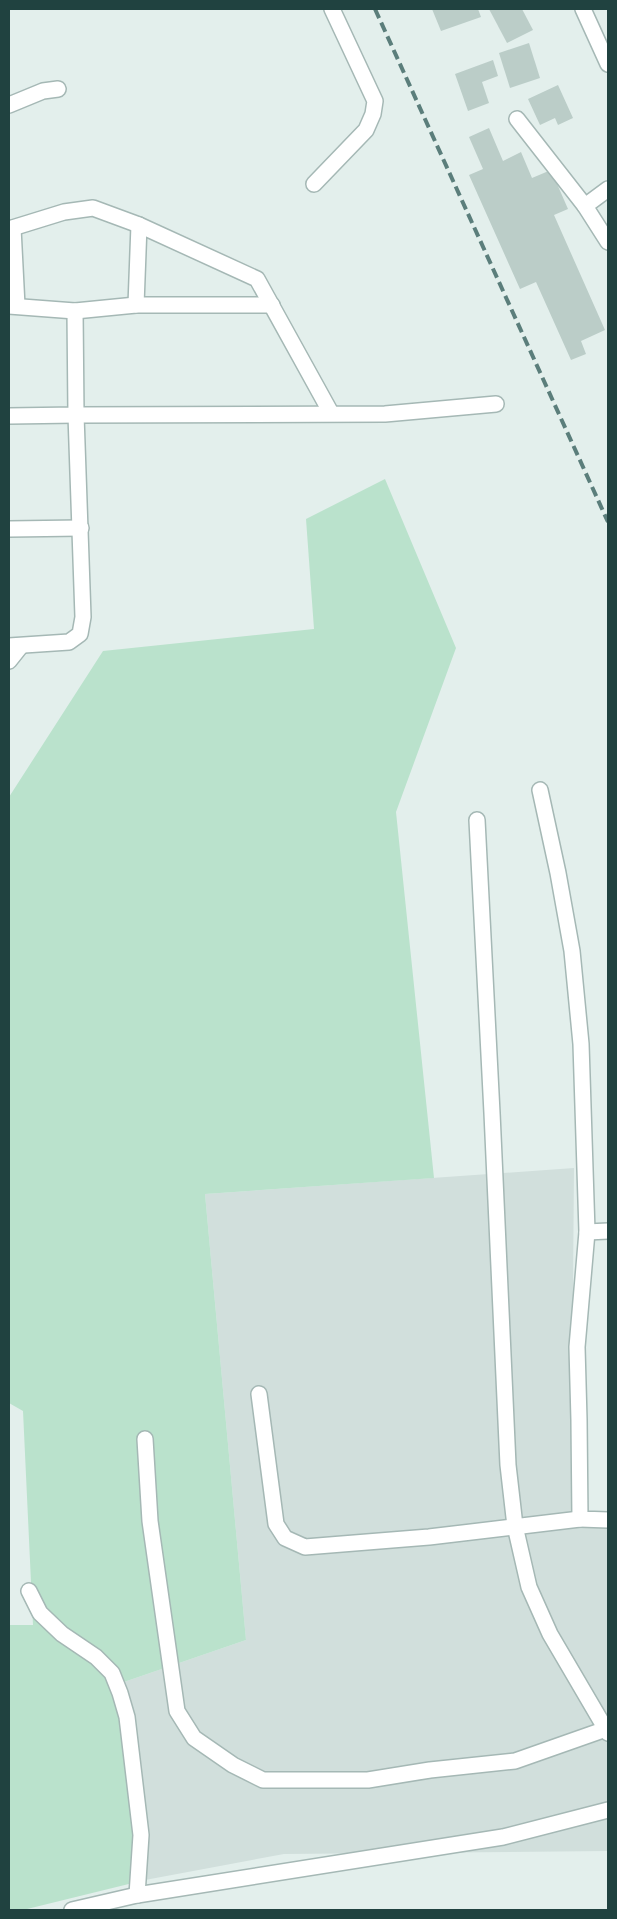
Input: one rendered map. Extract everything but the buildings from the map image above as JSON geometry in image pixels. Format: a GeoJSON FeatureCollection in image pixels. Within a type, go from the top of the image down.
{"type":"FeatureCollection","features":[{"type":"Feature","properties":{"kind":"street"},"geometry":{"type":"LineString","coordinates":[[314,184],[366,130],[374,114],[375,100],[332,9]]}},
{"type":"Feature","properties":{"kind":"street"},"geometry":{"type":"LineString","coordinates":[[584,9],[608,64]]}},
{"type":"Feature","properties":{"kind":"street"},"geometry":{"type":"LineString","coordinates":[[9,105],[58,89]]}},
{"type":"Feature","properties":{"kind":"street"},"geometry":{"type":"LineString","coordinates":[[517,119],[585,206],[608,242]]}},
{"type":"Feature","properties":{"kind":"street"},"geometry":{"type":"LineString","coordinates":[[585,206],[608,188]]}},
{"type":"Feature","properties":{"kind":"street"},"geometry":{"type":"LineString","coordinates":[[272,305],[136,306],[75,311],[13,306],[11,228],[64,212],[93,208],[138,225],[257,278],[272,305],[331,413]]}},
{"type":"Feature","properties":{"kind":"street"},"geometry":{"type":"LineString","coordinates":[[136,306],[138,225]]}},
{"type":"Feature","properties":{"kind":"street"},"geometry":{"type":"LineString","coordinates":[[9,661],[15,646],[69,642],[80,634],[83,616],[76,416],[75,311]]}},
{"type":"Feature","properties":{"kind":"street"},"geometry":{"type":"LineString","coordinates":[[9,416],[385,414],[496,404]]}},
{"type":"Feature","properties":{"kind":"street"},"geometry":{"type":"LineString","coordinates":[[9,529],[81,528]]}},
{"type":"Feature","properties":{"kind":"street"},"geometry":{"type":"LineString","coordinates":[[540,790],[572,951],[581,1044],[587,1232],[577,1347],[580,1420],[580,1519]]}},
{"type":"Feature","properties":{"kind":"street"},"geometry":{"type":"LineString","coordinates":[[145,1439],[150,1521],[176,1711],[194,1738],[233,1765],[263,1780],[368,1780],[430,1770],[515,1761],[607,1731],[550,1634],[529,1587],[515,1526],[508,1465],[477,820]]}},
{"type":"Feature","properties":{"kind":"street"},"geometry":{"type":"LineString","coordinates":[[587,1232],[608,1231]]}},
{"type":"Feature","properties":{"kind":"street"},"geometry":{"type":"LineString","coordinates":[[259,1394],[276,1524],[285,1538],[305,1547],[429,1537],[580,1519],[608,1520]]}},
{"type":"Feature","properties":{"kind":"street"},"geometry":{"type":"LineString","coordinates":[[30,1591],[40,1613],[62,1634],[96,1657],[112,1673],[120,1693],[127,1717],[140,1835],[137,1895]]}},
{"type":"Feature","properties":{"kind":"street"},"geometry":{"type":"LineString","coordinates":[[72,1910],[137,1895],[503,1837],[608,1810]]}},
{"type":"Feature","properties":{"kind":"shaded area"},"geometry":{"type":"Polygon","coordinates":[[[574,1168],[571,1521],[608,1523],[608,1851],[284,1854],[145,1880],[121,1683],[246,1640],[205,1194],[574,1168]]]}},
{"type":"Feature","properties":{"kind":"green space"},"geometry":{"type":"Polygon","coordinates":[[[385,479],[456,648],[396,812],[434,1178],[205,1194],[246,1640],[121,1683],[145,1880],[23,1910],[9,1910],[9,1625],[33,1625],[23,1411],[9,1403],[9,797],[103,651],[314,629],[306,519],[385,479]]]}},
{"type":"Feature","properties":{"kind":"railway"},"geometry":{"type":"LineString","coordinates":[[375,9],[608,522]]}}]}
